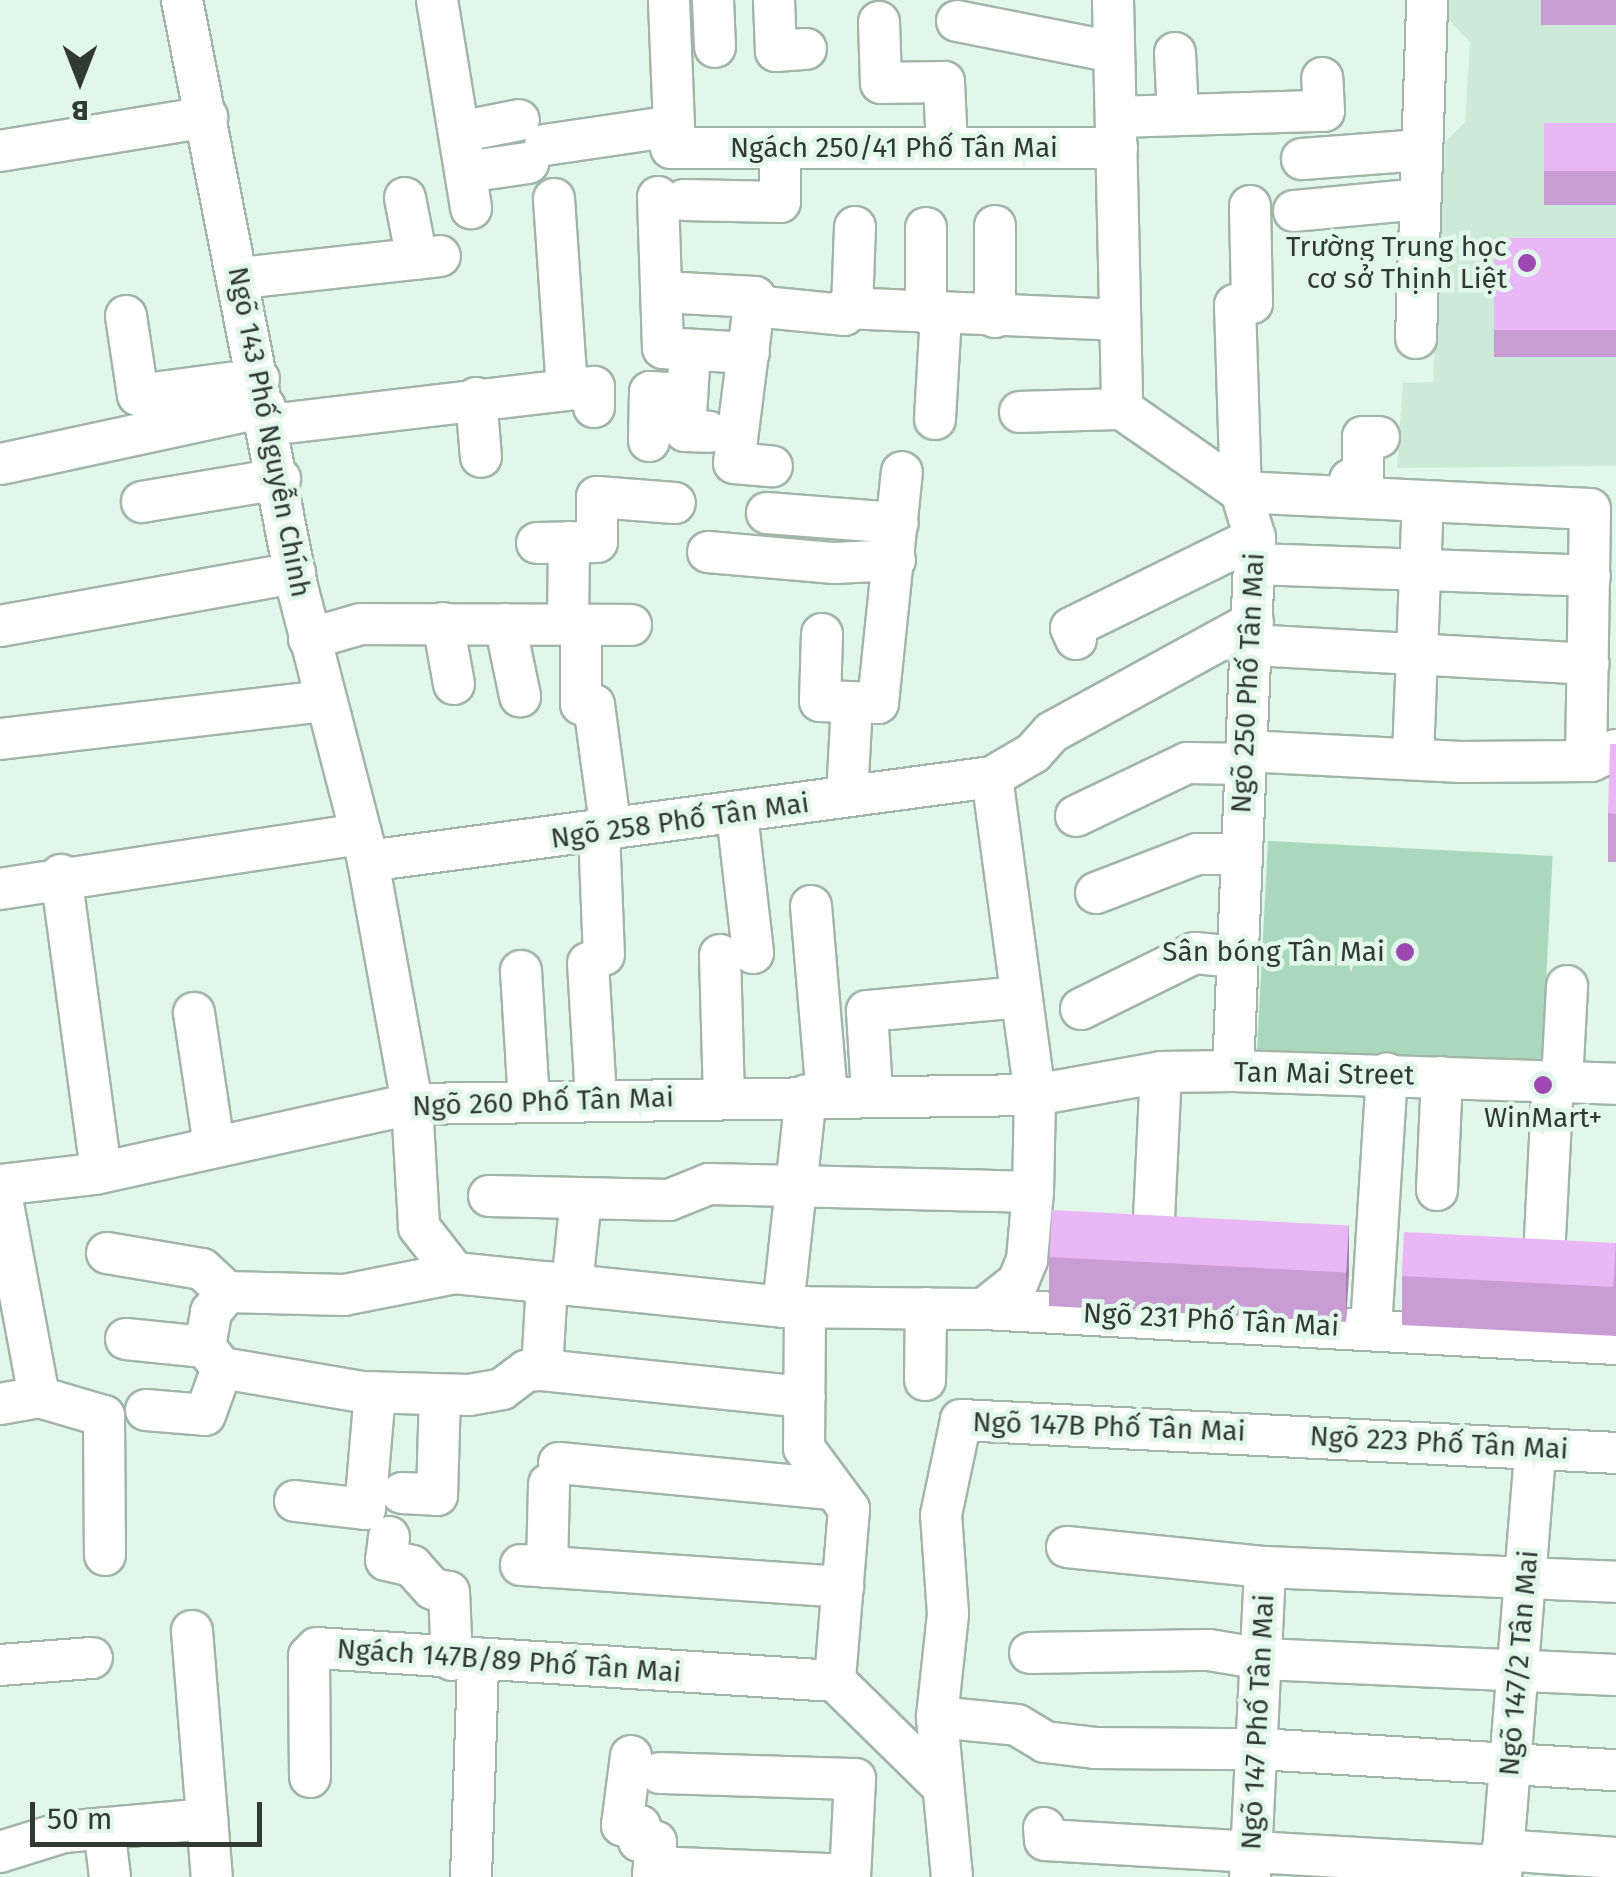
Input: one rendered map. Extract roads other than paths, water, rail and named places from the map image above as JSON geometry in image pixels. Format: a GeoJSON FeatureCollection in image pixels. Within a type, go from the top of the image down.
{"type":"FeatureCollection","features":[{"type":"Feature","properties":{"kind":"street","name":"Ngõ 143 Phố Nguyễn Chính"},"geometry":{"type":"LineString","coordinates":[[182,0],[241,278],[295,573],[364,848],[412,1104],[419,1227],[456,1273]]}},
{"type":"Feature","properties":{"kind":"street"},"geometry":{"type":"LineString","coordinates":[[459,132],[531,143],[674,126],[669,0]]}},
{"type":"Feature","properties":{"kind":"street"},"geometry":{"type":"LineString","coordinates":[[713,0],[714,47]]}},
{"type":"Feature","properties":{"kind":"street"},"geometry":{"type":"LineString","coordinates":[[774,0],[776,51],[806,50]]}},
{"type":"Feature","properties":{"kind":"street"},"geometry":{"type":"LineString","coordinates":[[1113,0],[1116,320],[1122,409]]}},
{"type":"Feature","properties":{"kind":"street"},"geometry":{"type":"LineString","coordinates":[[1416,338],[1428,0]]}},
{"type":"Feature","properties":{"kind":"street"},"geometry":{"type":"LineString","coordinates":[[449,3],[459,132],[468,190],[531,143]]}},
{"type":"Feature","properties":{"kind":"street"},"geometry":{"type":"LineString","coordinates":[[957,21],[1114,52]]}},
{"type":"Feature","properties":{"kind":"street"},"geometry":{"type":"LineString","coordinates":[[879,22],[881,83],[944,82],[946,148]]}},
{"type":"Feature","properties":{"kind":"street"},"geometry":{"type":"LineString","coordinates":[[1175,53],[1178,115]]}},
{"type":"Feature","properties":{"kind":"street","name":"Ngách 250/41 Phố Tân Mai"},"geometry":{"type":"LineString","coordinates":[[671,148],[946,148],[1117,133],[1178,115],[1256,102],[1324,111],[1322,78]]}},
{"type":"Feature","properties":{"kind":"street"},"geometry":{"type":"LineString","coordinates":[[0,151],[207,116]]}},
{"type":"Feature","properties":{"kind":"street"},"geometry":{"type":"LineString","coordinates":[[749,354],[662,348],[662,292],[671,198],[780,202],[780,148]]}},
{"type":"Feature","properties":{"kind":"street"},"geometry":{"type":"LineString","coordinates":[[1302,158],[1422,150]]}},
{"type":"Feature","properties":{"kind":"street"},"geometry":{"type":"LineString","coordinates":[[241,278],[429,257],[405,198]]}},
{"type":"Feature","properties":{"kind":"street"},"geometry":{"type":"LineString","coordinates":[[126,316],[138,395],[264,404],[581,398],[554,198]]}},
{"type":"Feature","properties":{"kind":"street"},"geometry":{"type":"LineString","coordinates":[[1294,211],[1420,199]]}},
{"type":"Feature","properties":{"kind":"street","name":"Ngõ 250 Phố Tân Mai"},"geometry":{"type":"LineString","coordinates":[[1233,1071],[1254,551],[1241,492],[1234,305],[1252,303],[1250,206]]}},
{"type":"Feature","properties":{"kind":"street"},"geometry":{"type":"LineString","coordinates":[[995,226],[995,316]]}},
{"type":"Feature","properties":{"kind":"street"},"geometry":{"type":"LineString","coordinates":[[852,309],[855,227]]}},
{"type":"Feature","properties":{"kind":"street"},"geometry":{"type":"LineString","coordinates":[[926,228],[934,314],[935,419]]}},
{"type":"Feature","properties":{"kind":"street"},"geometry":{"type":"LineString","coordinates":[[662,292],[755,297],[734,463],[772,466]]}},
{"type":"Feature","properties":{"kind":"street"},"geometry":{"type":"LineString","coordinates":[[754,306],[844,315],[844,308],[1116,320]]}},
{"type":"Feature","properties":{"kind":"street"},"geometry":{"type":"LineString","coordinates":[[690,350],[685,431],[709,432]]}},
{"type":"Feature","properties":{"kind":"street"},"geometry":{"type":"LineString","coordinates":[[649,440],[650,392],[687,394]]}},
{"type":"Feature","properties":{"kind":"street"},"geometry":{"type":"LineString","coordinates":[[476,398],[482,457]]}},
{"type":"Feature","properties":{"kind":"street"},"geometry":{"type":"LineString","coordinates":[[1,464],[264,404]]}},
{"type":"Feature","properties":{"kind":"street"},"geometry":{"type":"LineString","coordinates":[[1020,412],[1122,409],[1241,492],[1590,509],[1601,755],[1245,758],[1188,762],[1076,816]]}},
{"type":"Feature","properties":{"kind":"street"},"geometry":{"type":"LineString","coordinates":[[1348,497],[1350,480],[1363,479],[1363,437],[1378,437]]}},
{"type":"Feature","properties":{"kind":"street"},"geometry":{"type":"LineString","coordinates":[[822,634],[820,701],[878,702],[902,472]]}},
{"type":"Feature","properties":{"kind":"street"},"geometry":{"type":"LineString","coordinates":[[142,502],[280,479]]}},
{"type":"Feature","properties":{"kind":"street"},"geometry":{"type":"LineString","coordinates":[[596,1100],[596,959],[605,831],[594,705],[581,704],[574,624],[553,542],[596,542],[596,497],[674,503]]}},
{"type":"Feature","properties":{"kind":"street"},"geometry":{"type":"LineString","coordinates":[[1413,757],[1423,500]]}},
{"type":"Feature","properties":{"kind":"street"},"geometry":{"type":"LineString","coordinates":[[766,514],[896,542]]}},
{"type":"Feature","properties":{"kind":"street"},"geometry":{"type":"LineString","coordinates":[[708,552],[836,563],[896,542]]}},
{"type":"Feature","properties":{"kind":"street"},"geometry":{"type":"LineString","coordinates":[[1076,638],[1071,628],[1254,551],[1421,570],[1590,576]]}},
{"type":"Feature","properties":{"kind":"street"},"geometry":{"type":"LineString","coordinates":[[0,626],[295,573]]}},
{"type":"Feature","properties":{"kind":"street"},"geometry":{"type":"LineString","coordinates":[[444,623],[455,684]]}},
{"type":"Feature","properties":{"kind":"street"},"geometry":{"type":"LineString","coordinates":[[309,638],[360,624],[631,625]]}},
{"type":"Feature","properties":{"kind":"street"},"geometry":{"type":"LineString","coordinates":[[504,624],[520,696]]}},
{"type":"Feature","properties":{"kind":"street"},"geometry":{"type":"LineString","coordinates":[[1253,633],[1418,655],[1597,660]]}},
{"type":"Feature","properties":{"kind":"street","name":"Ngõ 258 Phố Tân Mai"},"geometry":{"type":"LineString","coordinates":[[0,889],[61,875],[605,831],[992,777],[1033,753],[1052,732],[1253,633]]}},
{"type":"Feature","properties":{"kind":"street"},"geometry":{"type":"LineString","coordinates":[[0,739],[324,700]]}},
{"type":"Feature","properties":{"kind":"street"},"geometry":{"type":"LineString","coordinates":[[847,796],[852,702]]}},
{"type":"Feature","properties":{"kind":"street"},"geometry":{"type":"LineString","coordinates":[[984,1309],[1018,1282],[1048,1236],[1033,1192],[1035,1095],[992,777]]}},
{"type":"Feature","properties":{"kind":"street"},"geometry":{"type":"LineString","coordinates":[[724,1096],[736,954],[737,814]]}},
{"type":"Feature","properties":{"kind":"street"},"geometry":{"type":"LineString","coordinates":[[1096,893],[1197,854],[1240,854]]}},
{"type":"Feature","properties":{"kind":"street"},"geometry":{"type":"LineString","coordinates":[[61,875],[102,1170]]}},
{"type":"Feature","properties":{"kind":"street"},"geometry":{"type":"LineString","coordinates":[[811,906],[816,1095],[799,1184],[794,1307],[804,1398],[804,1448],[849,1509],[835,1682],[940,1784]]}},
{"type":"Feature","properties":{"kind":"street"},"geometry":{"type":"LineString","coordinates":[[1082,1009],[1195,953],[1236,957]]}},
{"type":"Feature","properties":{"kind":"street"},"geometry":{"type":"LineString","coordinates":[[521,971],[529,1100]]}},
{"type":"Feature","properties":{"kind":"street"},"geometry":{"type":"LineString","coordinates":[[1543,1278],[1567,986]]}},
{"type":"Feature","properties":{"kind":"street"},"geometry":{"type":"LineString","coordinates":[[872,1093],[867,1011],[1020,997]]}},
{"type":"Feature","properties":{"kind":"street"},"geometry":{"type":"LineString","coordinates":[[194,1013],[214,1146]]}},
{"type":"Feature","properties":{"kind":"street"},"geometry":{"type":"LineString","coordinates":[[1154,1241],[1161,1072]]}},
{"type":"Feature","properties":{"kind":"street","name":"Tan Mai Street"},"geometry":{"type":"LineString","coordinates":[[1035,1095],[1161,1072],[1387,1074],[1616,1084]]}},
{"type":"Feature","properties":{"kind":"street"},"geometry":{"type":"LineString","coordinates":[[1371,1328],[1387,1074]]}},
{"type":"Feature","properties":{"kind":"street"},"geometry":{"type":"LineString","coordinates":[[1437,1190],[1442,1077]]}},
{"type":"Feature","properties":{"kind":"street","name":"Ngõ 260 Phố Tân Mai"},"geometry":{"type":"LineString","coordinates":[[0,1187],[102,1170],[412,1104],[872,1093],[1035,1095]]}},
{"type":"Feature","properties":{"kind":"street"},"geometry":{"type":"LineString","coordinates":[[489,1196],[669,1200],[709,1184],[1033,1192]]}},
{"type":"Feature","properties":{"kind":"street"},"geometry":{"type":"LineString","coordinates":[[0,1187],[20,1400],[104,1416],[105,1555]]}},
{"type":"Feature","properties":{"kind":"street"},"geometry":{"type":"LineString","coordinates":[[542,1370],[581,1198]]}},
{"type":"Feature","properties":{"kind":"street"},"geometry":{"type":"LineString","coordinates":[[107,1253],[202,1269],[227,1292],[211,1312],[213,1357],[204,1415],[146,1410]]}},
{"type":"Feature","properties":{"kind":"street","name":"Ngõ 231 Phố Tân Mai"},"geometry":{"type":"LineString","coordinates":[[227,1292],[344,1295],[456,1273],[794,1307],[984,1309],[1616,1344]]}},
{"type":"Feature","properties":{"kind":"street"},"geometry":{"type":"LineString","coordinates":[[925,1380],[926,1308]]}},
{"type":"Feature","properties":{"kind":"street"},"geometry":{"type":"LineString","coordinates":[[126,1339],[376,1392],[440,1396],[502,1389],[526,1371],[542,1370],[804,1398]]}},
{"type":"Feature","properties":{"kind":"street"},"geometry":{"type":"LineString","coordinates":[[294,1502],[366,1509],[376,1392]]}},
{"type":"Feature","properties":{"kind":"street"},"geometry":{"type":"LineString","coordinates":[[402,1493],[437,1495],[440,1396]]}},
{"type":"Feature","properties":{"kind":"street","name":"Ngõ 147B Phố Tân Mai"},"geometry":{"type":"LineString","coordinates":[[950,1869],[936,1717],[948,1614],[941,1515],[960,1420],[1263,1432]]}},
{"type":"Feature","properties":{"kind":"street","name":"Ngõ 223 Phố Tân Mai"},"geometry":{"type":"LineString","coordinates":[[1263,1432],[1616,1453]]}},
{"type":"Feature","properties":{"kind":"street","name":"Ngõ 147/2 Tân Mai"},"geometry":{"type":"LineString","coordinates":[[1501,1864],[1528,1578],[1535,1450]]}},
{"type":"Feature","properties":{"kind":"street"},"geometry":{"type":"LineString","coordinates":[[831,1489],[554,1474],[534,1566],[842,1587]]}},
{"type":"Feature","properties":{"kind":"street"},"geometry":{"type":"LineString","coordinates":[[390,1537],[386,1560],[412,1566],[433,1589],[449,1592],[465,1662],[471,1877]]}},
{"type":"Feature","properties":{"kind":"street"},"geometry":{"type":"LineString","coordinates":[[1067,1546],[1265,1566],[1616,1582]]}},
{"type":"Feature","properties":{"kind":"street","name":"Ngõ 147 Phố Tân Mai"},"geometry":{"type":"LineString","coordinates":[[1251,1863],[1265,1566]]}},
{"type":"Feature","properties":{"kind":"street"},"geometry":{"type":"LineString","coordinates":[[192,1631],[212,1877]]}},
{"type":"Feature","properties":{"kind":"street"},"geometry":{"type":"LineString","coordinates":[[1030,1653],[1208,1650],[1262,1659],[1616,1675]]}},
{"type":"Feature","properties":{"kind":"street","name":"Ngách 147B/89 Phố Tân Mai"},"geometry":{"type":"LineString","coordinates":[[310,1777],[311,1651],[835,1682]]}},
{"type":"Feature","properties":{"kind":"street"},"geometry":{"type":"LineString","coordinates":[[0,1666],[92,1658]]}},
{"type":"Feature","properties":{"kind":"street"},"geometry":{"type":"LineString","coordinates":[[936,1717],[1018,1724],[1045,1742],[1096,1748],[1258,1748],[1616,1770]]}},
{"type":"Feature","properties":{"kind":"street"},"geometry":{"type":"LineString","coordinates":[[646,1764],[855,1779],[850,1876],[653,1872],[656,1842],[639,1842],[640,1826],[622,1825],[646,1764]]}},
{"type":"Feature","properties":{"kind":"street"},"geometry":{"type":"LineString","coordinates":[[2,1860],[64,1832],[208,1819]]}},
{"type":"Feature","properties":{"kind":"street"},"geometry":{"type":"LineString","coordinates":[[104,1828],[110,1877]]}},
{"type":"Feature","properties":{"kind":"street"},"geometry":{"type":"LineString","coordinates":[[1044,1828],[1045,1840],[1251,1863],[1501,1864],[1616,1858]]}},
{"type":"Feature","properties":{"kind":"place","name":"Trường Trung học cơ sở Thịnh Liệt"},"geometry":{"type":"Point","coordinates":[1527,263]}},
{"type":"Feature","properties":{"kind":"place","name":"Sân bóng Tân Mai"},"geometry":{"type":"Point","coordinates":[1405,952]}},
{"type":"Feature","properties":{"kind":"place","name":"WinMart+"},"geometry":{"type":"Point","coordinates":[1543,1085]}}]}
